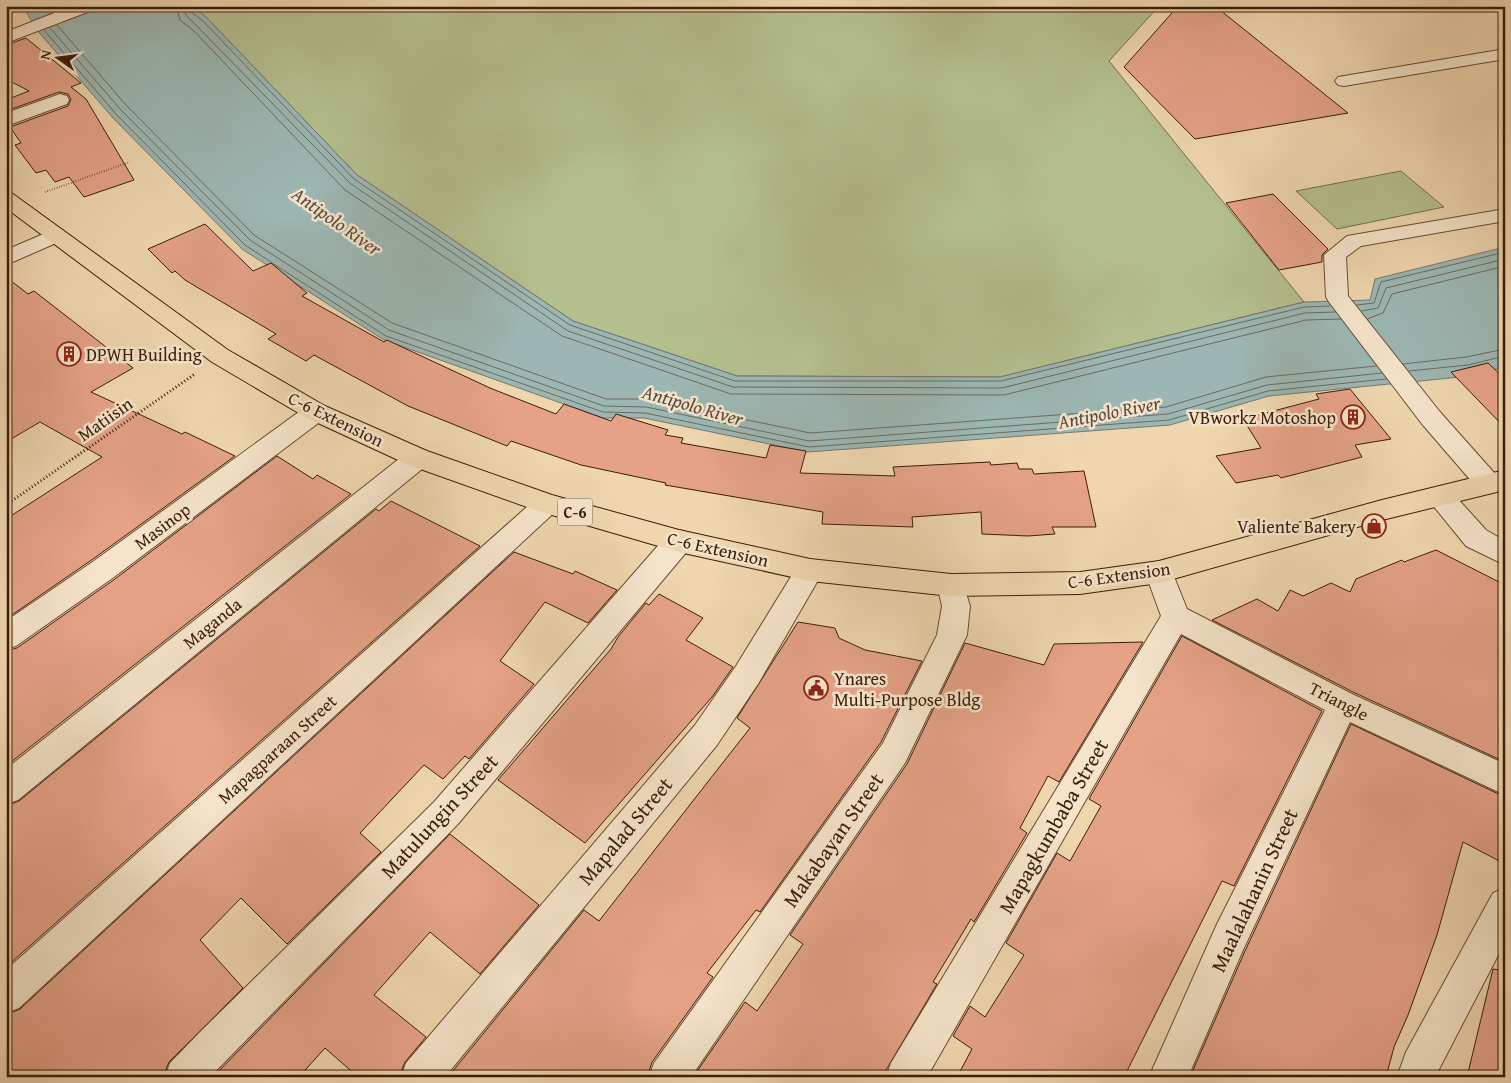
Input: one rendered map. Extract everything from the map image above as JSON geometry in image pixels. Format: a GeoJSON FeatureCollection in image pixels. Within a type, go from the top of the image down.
{"type":"FeatureCollection","features":[{"type":"Feature","properties":{"kind":"main road","name":"C-6 Extension"},"geometry":{"type":"LineString","coordinates":[[12,203],[220,356],[316,412],[418,458],[547,504],[679,541],[810,570],[907,582],[951,585],[1080,583],[1159,572],[1497,482]]}},
{"type":"Feature","properties":{"kind":"street"},"geometry":{"type":"LineString","coordinates":[[6,38],[88,6]]}},
{"type":"Feature","properties":{"kind":"street"},"geometry":{"type":"LineString","coordinates":[[1344,80],[1505,54]]}},
{"type":"Feature","properties":{"kind":"street"},"geometry":{"type":"LineString","coordinates":[[6,120],[60,100]]}},
{"type":"Feature","properties":{"kind":"street"},"geometry":{"type":"LineString","coordinates":[[1497,482],[1391,368],[1337,297],[1335,255],[1354,241],[1505,215]]}},
{"type":"Feature","properties":{"kind":"street"},"geometry":{"type":"LineString","coordinates":[[6,258],[55,235]]}},
{"type":"Feature","properties":{"kind":"street","name":"Masinop"},"geometry":{"type":"LineString","coordinates":[[6,637],[104,569],[316,412]]}},
{"type":"Feature","properties":{"kind":"street","name":"Maganda"},"geometry":{"type":"LineString","coordinates":[[6,789],[418,458]]}},
{"type":"Feature","properties":{"kind":"street"},"geometry":{"type":"LineString","coordinates":[[1440,496],[1476,538],[1505,554]]}},
{"type":"Feature","properties":{"kind":"street","name":"Mapagparaan Street"},"geometry":{"type":"LineString","coordinates":[[6,995],[547,504]]}},
{"type":"Feature","properties":{"kind":"street","name":"Matulungin Street"},"geometry":{"type":"LineString","coordinates":[[184,1077],[214,1044],[446,814],[679,541]]}},
{"type":"Feature","properties":{"kind":"street","name":"Mapalad Street"},"geometry":{"type":"LineString","coordinates":[[420,1077],[706,735],[747,675],[810,570]]}},
{"type":"Feature","properties":{"kind":"street"},"geometry":{"type":"LineString","coordinates":[[1159,572],[1176,617]]}},
{"type":"Feature","properties":{"kind":"street","name":"Makabayan Street"},"geometry":{"type":"LineString","coordinates":[[668,1077],[894,753],[952,635],[956,622],[956,606],[951,585]]}},
{"type":"Feature","properties":{"kind":"street","name":"Triangle"},"geometry":{"type":"LineString","coordinates":[[1176,617],[1343,704],[1505,780]]}},
{"type":"Feature","properties":{"kind":"street","name":"Mapagkumbaba Street"},"geometry":{"type":"LineString","coordinates":[[905,1077],[1176,617]]}},
{"type":"Feature","properties":{"kind":"street","name":"Maalalahanin Street"},"geometry":{"type":"LineString","coordinates":[[1168,1077],[1230,937],[1343,704]]}},
{"type":"Feature","properties":{"kind":"street"},"geometry":{"type":"LineString","coordinates":[[1416,1077],[1420,1066],[1505,905]]}},
{"type":"Feature","properties":{"kind":"path"},"geometry":{"type":"LineString","coordinates":[[12,203],[130,162]]}},
{"type":"Feature","properties":{"kind":"path","name":"Matiisin"},"geometry":{"type":"LineString","coordinates":[[6,505],[220,356]]}},
{"type":"Feature","properties":{"kind":"green space"},"geometry":{"type":"Polygon","coordinates":[[[192,6],[1159,6],[1109,61],[1304,302],[1000,377],[737,376],[573,321],[357,175],[206,17],[192,6]]]}},
{"type":"Feature","properties":{"kind":"green space"},"geometry":{"type":"Polygon","coordinates":[[[1401,171],[1444,207],[1337,229],[1296,191],[1401,171]]]}},
{"type":"Feature","properties":{"kind":"water","name":"Antipolo River"},"geometry":{"type":"Polygon","coordinates":[[[23,6],[192,6],[206,17],[357,175],[573,321],[737,376],[1000,377],[1304,302],[1370,300],[1375,279],[1505,247],[1505,367],[1470,376],[1269,396],[1170,425],[808,452],[644,418],[603,418],[384,340],[242,249],[113,118],[36,29],[23,6]]]}},
{"type":"Feature","properties":{"kind":"building"},"geometry":{"type":"Polygon","coordinates":[[[1178,6],[1215,6],[1348,113],[1195,139],[1124,67],[1178,6]]]}},
{"type":"Feature","properties":{"kind":"building"},"geometry":{"type":"Polygon","coordinates":[[[26,38],[81,83],[71,87],[86,99],[134,180],[84,197],[69,177],[55,182],[46,170],[36,173],[15,145],[21,143],[10,127],[68,106],[71,99],[68,94],[59,92],[6,111],[6,100],[29,91],[6,79],[6,45],[26,38]]]}},
{"type":"Feature","properties":{"kind":"building"},"geometry":{"type":"Polygon","coordinates":[[[1273,194],[1328,249],[1322,255],[1322,262],[1279,270],[1226,203],[1273,194]]]}},
{"type":"Feature","properties":{"kind":"building"},"geometry":{"type":"Polygon","coordinates":[[[205,224],[253,271],[271,263],[307,293],[302,296],[384,342],[387,340],[490,388],[556,414],[564,404],[611,421],[616,414],[668,430],[665,435],[683,438],[681,443],[766,458],[770,445],[806,451],[800,473],[895,476],[893,467],[990,462],[991,465],[1017,463],[1019,469],[1032,469],[1034,474],[1084,471],[1096,527],[1052,527],[1055,534],[1028,536],[982,534],[981,512],[912,517],[913,527],[822,524],[823,512],[665,485],[666,483],[581,465],[511,441],[507,446],[408,406],[314,355],[306,361],[268,339],[276,334],[185,280],[175,271],[172,273],[148,249],[205,224]]]}},
{"type":"Feature","properties":{"kind":"building"},"geometry":{"type":"Polygon","coordinates":[[[6,277],[28,294],[34,291],[133,368],[91,392],[182,434],[185,432],[235,456],[93,559],[6,619],[6,519],[102,457],[40,422],[6,442],[6,277]]]}},
{"type":"Feature","properties":{"kind":"building"},"geometry":{"type":"Polygon","coordinates":[[[1488,363],[1505,379],[1505,428],[1451,372],[1488,363]]]}},
{"type":"Feature","properties":{"kind":"building"},"geometry":{"type":"Polygon","coordinates":[[[1350,389],[1391,439],[1355,445],[1362,457],[1281,478],[1278,475],[1236,483],[1216,456],[1261,448],[1243,419],[1319,399],[1316,394],[1350,389]]]}},
{"type":"Feature","properties":{"kind":"building"},"geometry":{"type":"Polygon","coordinates":[[[277,456],[313,479],[317,475],[351,494],[6,766],[6,651],[17,648],[115,579],[277,456]]]}},
{"type":"Feature","properties":{"kind":"building"},"geometry":{"type":"Polygon","coordinates":[[[391,501],[480,546],[6,967],[6,806],[19,801],[376,509],[379,511],[391,501]]]}},
{"type":"Feature","properties":{"kind":"building"},"geometry":{"type":"Polygon","coordinates":[[[1436,550],[1505,585],[1505,762],[1355,693],[1212,620],[1257,599],[1278,611],[1290,590],[1303,596],[1331,583],[1350,592],[1356,579],[1402,560],[1404,562],[1436,550]]]}},
{"type":"Feature","properties":{"kind":"building"},"geometry":{"type":"Polygon","coordinates":[[[514,552],[573,574],[575,571],[617,590],[588,623],[545,602],[500,661],[534,684],[469,759],[465,756],[443,779],[424,765],[360,833],[381,852],[287,944],[241,898],[200,940],[243,988],[169,1062],[163,1077],[6,1077],[6,1015],[20,1009],[514,552]]]}},
{"type":"Feature","properties":{"kind":"building"},"geometry":{"type":"Polygon","coordinates":[[[659,594],[703,618],[686,640],[733,667],[712,697],[585,843],[498,780],[611,649],[618,637],[646,603],[649,605],[659,594]]]}},
{"type":"Feature","properties":{"kind":"building"},"geometry":{"type":"Polygon","coordinates":[[[798,622],[835,628],[839,638],[865,650],[922,661],[881,742],[760,912],[756,910],[707,973],[713,977],[652,1062],[647,1077],[448,1077],[584,910],[599,921],[750,728],[737,718],[798,622]]]}},
{"type":"Feature","properties":{"kind":"building"},"geometry":{"type":"Polygon","coordinates":[[[1182,636],[1322,711],[1234,886],[1222,881],[1124,1077],[957,1077],[972,1049],[953,1036],[970,1006],[985,1017],[1024,955],[1006,943],[1057,853],[1070,861],[1101,806],[1089,799],[1182,636]]]}},
{"type":"Feature","properties":{"kind":"building"},"geometry":{"type":"Polygon","coordinates":[[[1143,642],[1059,782],[1048,776],[1020,828],[1027,833],[974,922],[971,919],[933,982],[937,984],[882,1077],[693,1077],[745,1002],[757,1011],[803,944],[790,935],[907,764],[965,643],[1044,665],[1054,644],[1143,642]]]}},
{"type":"Feature","properties":{"kind":"building"},"geometry":{"type":"Polygon","coordinates":[[[1351,724],[1505,797],[1505,864],[1463,842],[1437,935],[1408,1015],[1394,1047],[1386,1077],[1190,1077],[1245,951],[1351,724]]]}},
{"type":"Feature","properties":{"kind":"building"},"geometry":{"type":"Polygon","coordinates":[[[450,834],[539,905],[480,974],[430,932],[374,995],[426,1037],[405,1062],[399,1077],[358,1077],[325,1048],[299,1077],[213,1077],[450,834]]]}},
{"type":"Feature","properties":{"kind":"building"},"geometry":{"type":"Polygon","coordinates":[[[1493,969],[1505,971],[1505,1077],[1467,1077],[1493,969]]]}},
{"type":"Feature","properties":{"kind":"place","name":"DPWH Building"},"geometry":{"type":"Point","coordinates":[69,354]}},
{"type":"Feature","properties":{"kind":"place","name":"VBworkz Motoshop"},"geometry":{"type":"Point","coordinates":[1353,417]}},
{"type":"Feature","properties":{"kind":"place","name":"Valiente Bakery"},"geometry":{"type":"Point","coordinates":[1374,526]}},
{"type":"Feature","properties":{"kind":"place","name":"Ynares Multi-Purpose Bldg"},"geometry":{"type":"Point","coordinates":[816,688]}}]}
